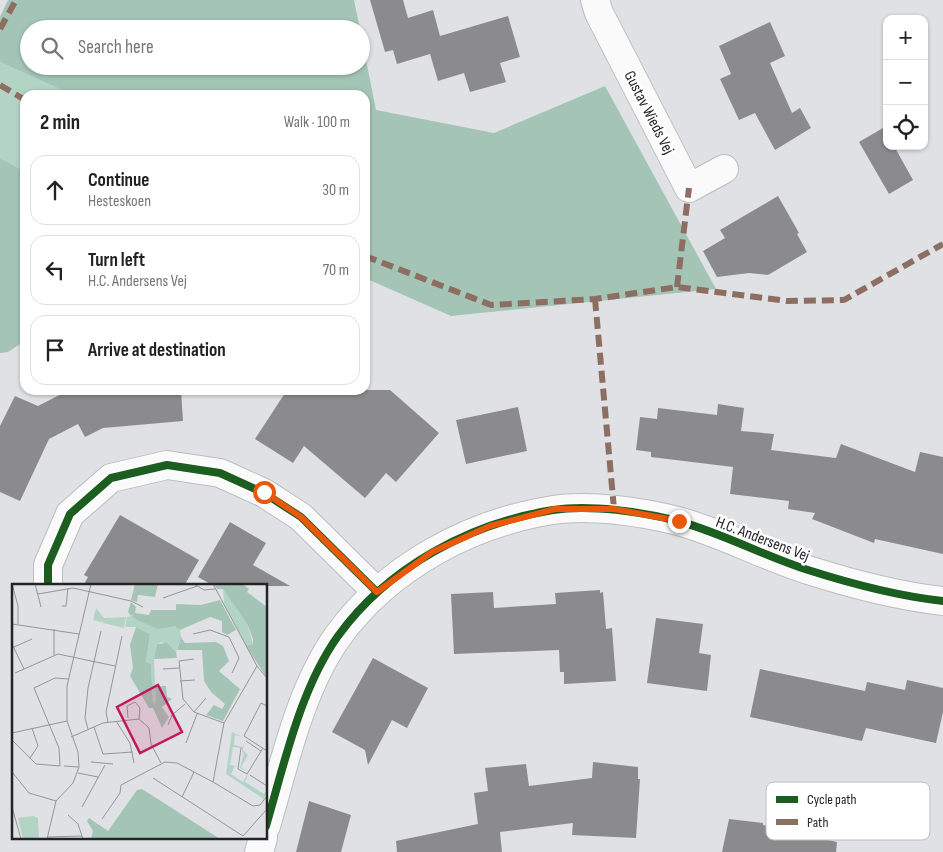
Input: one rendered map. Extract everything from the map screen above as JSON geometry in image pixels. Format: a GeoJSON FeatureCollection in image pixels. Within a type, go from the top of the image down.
{"type":"FeatureCollection","features":[{"type":"Feature","properties":{"kind":"street","name":"Gustav Wieds Vej"},"geometry":{"type":"LineString","coordinates":[[595,0],[599,13],[689,188],[724,168]]}},
{"type":"Feature","properties":{"kind":"street"},"geometry":{"type":"LineString","coordinates":[[48,584],[48,565],[70,514],[111,478],[167,465],[220,474],[264,492],[301,517],[377,592]]}},
{"type":"Feature","properties":{"kind":"street","name":"H.C. Andersens Vej"},"geometry":{"type":"LineString","coordinates":[[268,812],[276,756],[338,636],[377,592],[432,552],[490,526],[555,509],[614,509],[679,521],[808,570],[905,596],[943,600]]}},
{"type":"Feature","properties":{"kind":"green space"},"geometry":{"type":"Polygon","coordinates":[[[8,0],[354,0],[358,20],[20,20],[20,71],[0,62],[0,17],[8,0]]]}},
{"type":"Feature","properties":{"kind":"green space"},"geometry":{"type":"Polygon","coordinates":[[[0,62],[20,71],[20,75],[29,75],[62,90],[20,90],[20,169],[0,158],[0,62]]]}},
{"type":"Feature","properties":{"kind":"green space"},"geometry":{"type":"Polygon","coordinates":[[[29,75],[369,75],[376,110],[494,133],[605,86],[716,289],[451,316],[370,280],[370,90],[62,90],[29,75]]]}},
{"type":"Feature","properties":{"kind":"green space"},"geometry":{"type":"Polygon","coordinates":[[[0,158],[20,169],[20,344],[8,352],[0,353],[0,158]]]}},
{"type":"Feature","properties":{"kind":"building"},"geometry":{"type":"Polygon","coordinates":[[[370,0],[403,0],[408,18],[433,10],[440,36],[508,16],[520,57],[500,63],[506,82],[470,92],[464,73],[438,81],[430,54],[397,64],[393,50],[385,52],[370,0]]]}},
{"type":"Feature","properties":{"kind":"building"},"geometry":{"type":"Polygon","coordinates":[[[770,22],[785,56],[770,63],[792,113],[800,108],[811,128],[775,150],[755,113],[739,120],[720,79],[731,74],[719,46],[770,22]]]}},
{"type":"Feature","properties":{"kind":"building"},"geometry":{"type":"Polygon","coordinates":[[[883,128],[883,150],[896,150],[913,180],[889,194],[859,142],[883,128]]]}},
{"type":"Feature","properties":{"kind":"building"},"geometry":{"type":"Polygon","coordinates":[[[778,196],[799,233],[797,234],[807,252],[768,275],[749,273],[717,277],[703,251],[725,238],[720,230],[778,196]]]}},
{"type":"Feature","properties":{"kind":"building"},"geometry":{"type":"Polygon","coordinates":[[[370,390],[390,390],[439,433],[396,482],[386,473],[365,498],[304,446],[293,463],[255,439],[284,395],[370,395],[370,390]]]}},
{"type":"Feature","properties":{"kind":"building"},"geometry":{"type":"Polygon","coordinates":[[[59,395],[181,395],[183,421],[103,428],[85,437],[78,424],[49,439],[20,501],[0,492],[0,426],[15,396],[38,406],[59,395]]]}},
{"type":"Feature","properties":{"kind":"building"},"geometry":{"type":"Polygon","coordinates":[[[718,404],[744,408],[741,431],[774,434],[771,450],[836,458],[841,444],[915,472],[920,452],[943,457],[943,554],[875,539],[874,543],[812,519],[815,513],[788,509],[789,501],[730,494],[733,467],[651,457],[651,452],[636,450],[640,417],[657,419],[658,408],[717,415],[718,404]]]}},
{"type":"Feature","properties":{"kind":"building"},"geometry":{"type":"Polygon","coordinates":[[[518,407],[527,451],[466,464],[456,420],[518,407]]]}},
{"type":"Feature","properties":{"kind":"building"},"geometry":{"type":"Polygon","coordinates":[[[120,515],[199,560],[185,584],[84,584],[88,577],[84,575],[120,515]]]}},
{"type":"Feature","properties":{"kind":"building"},"geometry":{"type":"Polygon","coordinates":[[[230,522],[266,543],[253,565],[290,586],[210,584],[198,577],[230,522]]]}},
{"type":"Feature","properties":{"kind":"building"},"geometry":{"type":"Polygon","coordinates":[[[600,590],[600,593],[603,592],[606,629],[612,628],[616,681],[564,684],[564,672],[560,672],[559,650],[454,654],[451,594],[493,592],[494,608],[556,604],[555,593],[600,590]]]}},
{"type":"Feature","properties":{"kind":"building"},"geometry":{"type":"Polygon","coordinates":[[[656,618],[703,624],[699,653],[711,655],[707,691],[647,683],[656,618]]]}},
{"type":"Feature","properties":{"kind":"building"},"geometry":{"type":"Polygon","coordinates":[[[373,658],[428,688],[407,728],[392,720],[368,765],[365,750],[332,732],[373,658]]]}},
{"type":"Feature","properties":{"kind":"building"},"geometry":{"type":"Polygon","coordinates":[[[760,669],[865,691],[867,682],[905,690],[907,680],[943,688],[943,712],[936,743],[866,728],[862,741],[750,717],[760,669]]]}},
{"type":"Feature","properties":{"kind":"building"},"geometry":{"type":"Polygon","coordinates":[[[593,762],[638,767],[638,779],[640,779],[636,838],[572,835],[573,823],[500,832],[502,852],[397,852],[396,841],[478,824],[474,793],[488,791],[485,768],[526,764],[529,786],[592,778],[593,762]]]}},
{"type":"Feature","properties":{"kind":"building"},"geometry":{"type":"Polygon","coordinates":[[[309,801],[351,815],[341,852],[296,852],[309,801]]]}},
{"type":"Feature","properties":{"kind":"building"},"geometry":{"type":"Polygon","coordinates":[[[729,819],[763,823],[766,826],[766,840],[828,840],[837,842],[836,852],[722,852],[729,819]]]}},
{"type":"Feature","properties":{"kind":"marked path"},"geometry":{"type":"LineString","coordinates":[[0,29],[16,0]]}},
{"type":"Feature","properties":{"kind":"marked path"},"geometry":{"type":"LineString","coordinates":[[0,85],[20,97]]}},
{"type":"Feature","properties":{"kind":"marked path"},"geometry":{"type":"LineString","coordinates":[[677,287],[689,188]]}},
{"type":"Feature","properties":{"kind":"marked path"},"geometry":{"type":"LineString","coordinates":[[370,258],[491,305],[595,299],[677,287],[787,301],[844,300],[943,244]]}},
{"type":"Feature","properties":{"kind":"marked path"},"geometry":{"type":"LineString","coordinates":[[595,299],[614,509]]}},
{"type":"Feature","properties":{"kind":"cycle path"},"geometry":{"type":"LineString","coordinates":[[48,584],[48,565],[70,514],[111,478],[167,465],[220,473],[264,493],[301,517],[377,592]]}},
{"type":"Feature","properties":{"kind":"cycle path"},"geometry":{"type":"LineString","coordinates":[[268,819],[303,703],[313,679],[338,636],[358,611],[406,569],[433,552],[491,525],[522,516],[568,508],[599,508],[648,515],[694,526],[808,570],[841,580],[892,593],[943,601]]}},
{"type":"Feature","properties":{"kind":"route"},"geometry":{"type":"LineString","coordinates":[[264,492],[301,517],[377,592],[432,552],[490,526],[555,509],[614,509],[679,521]]}}]}
